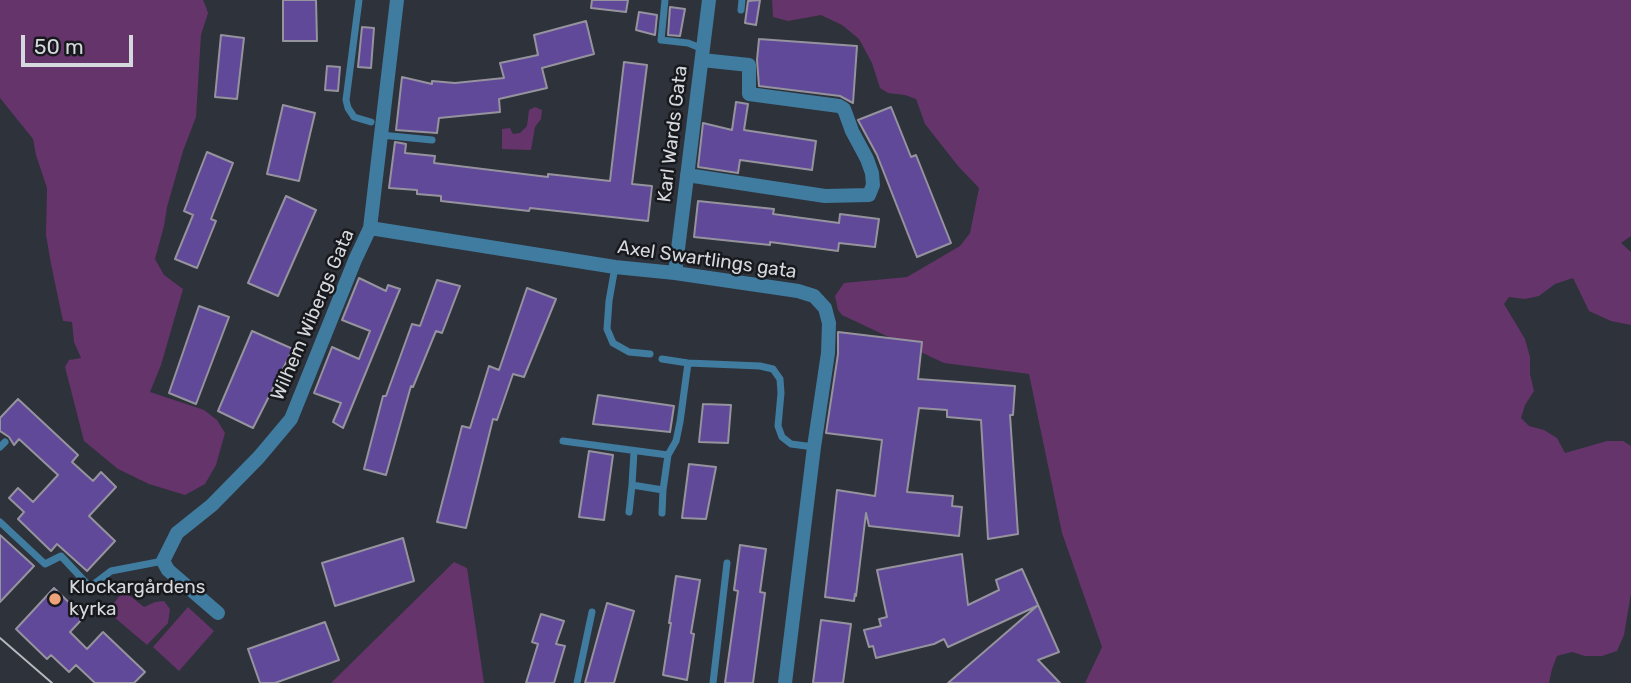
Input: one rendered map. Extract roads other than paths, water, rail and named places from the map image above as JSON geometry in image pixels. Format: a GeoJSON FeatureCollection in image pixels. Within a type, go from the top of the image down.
{"type":"FeatureCollection","features":[{"type":"Feature","properties":{"kind":"street","name":"Wilhem Wibergs Gata"},"geometry":{"type":"LineString","coordinates":[[163,561],[177,533],[212,505],[259,457],[290,419],[370,228],[397,0]]}},
{"type":"Feature","properties":{"kind":"street","name":"Karl Wards Gata"},"geometry":{"type":"LineString","coordinates":[[675,272],[709,0]]}},
{"type":"Feature","properties":{"kind":"street"},"geometry":{"type":"LineString","coordinates":[[687,175],[825,195],[869,194],[873,185],[867,159],[844,109],[839,106],[749,94],[749,65],[702,55]]}},
{"type":"Feature","properties":{"kind":"street","name":"Axel Swartlings gata"},"geometry":{"type":"LineString","coordinates":[[370,228],[615,267],[675,272],[798,291],[814,296],[825,308],[829,323],[828,352],[785,683]]}},
{"type":"Feature","properties":{"kind":"street"},"geometry":{"type":"LineString","coordinates":[[163,561],[168,570],[218,614]]}},
{"type":"Feature","properties":{"kind":"lane"},"geometry":{"type":"LineString","coordinates":[[359,0],[346,100],[354,117],[371,122]]}},
{"type":"Feature","properties":{"kind":"lane"},"geometry":{"type":"LineString","coordinates":[[666,0],[661,40],[688,43],[702,55]]}},
{"type":"Feature","properties":{"kind":"lane"},"geometry":{"type":"LineString","coordinates":[[741,10],[742,0]]}},
{"type":"Feature","properties":{"kind":"lane"},"geometry":{"type":"LineString","coordinates":[[381,135],[432,140]]}},
{"type":"Feature","properties":{"kind":"lane"},"geometry":{"type":"LineString","coordinates":[[615,267],[607,329],[613,343],[629,352],[650,354]]}},
{"type":"Feature","properties":{"kind":"lane"},"geometry":{"type":"LineString","coordinates":[[662,359],[773,369],[779,379],[781,393],[778,426],[782,437],[791,444],[814,447]]}},
{"type":"Feature","properties":{"kind":"lane"},"geometry":{"type":"LineString","coordinates":[[662,513],[668,455],[676,441],[688,363]]}},
{"type":"Feature","properties":{"kind":"lane"},"geometry":{"type":"LineString","coordinates":[[563,441],[668,455]]}},
{"type":"Feature","properties":{"kind":"lane"},"geometry":{"type":"LineString","coordinates":[[629,512],[634,451]]}},
{"type":"Feature","properties":{"kind":"lane"},"geometry":{"type":"LineString","coordinates":[[632,485],[663,490]]}},
{"type":"Feature","properties":{"kind":"lane"},"geometry":{"type":"LineString","coordinates":[[0,522],[45,564],[61,556],[90,587],[111,571],[163,561]]}},
{"type":"Feature","properties":{"kind":"lane"},"geometry":{"type":"LineString","coordinates":[[713,683],[727,563]]}},
{"type":"Feature","properties":{"kind":"lane"},"geometry":{"type":"LineString","coordinates":[[577,683],[592,612]]}},
{"type":"Feature","properties":{"kind":"tram line"},"geometry":{"type":"LineString","coordinates":[[0,638],[52,683]]}},
{"type":"Feature","properties":{"kind":"place","name":"Klockargårdens kyrka"},"geometry":{"type":"Point","coordinates":[55,599]}}]}
